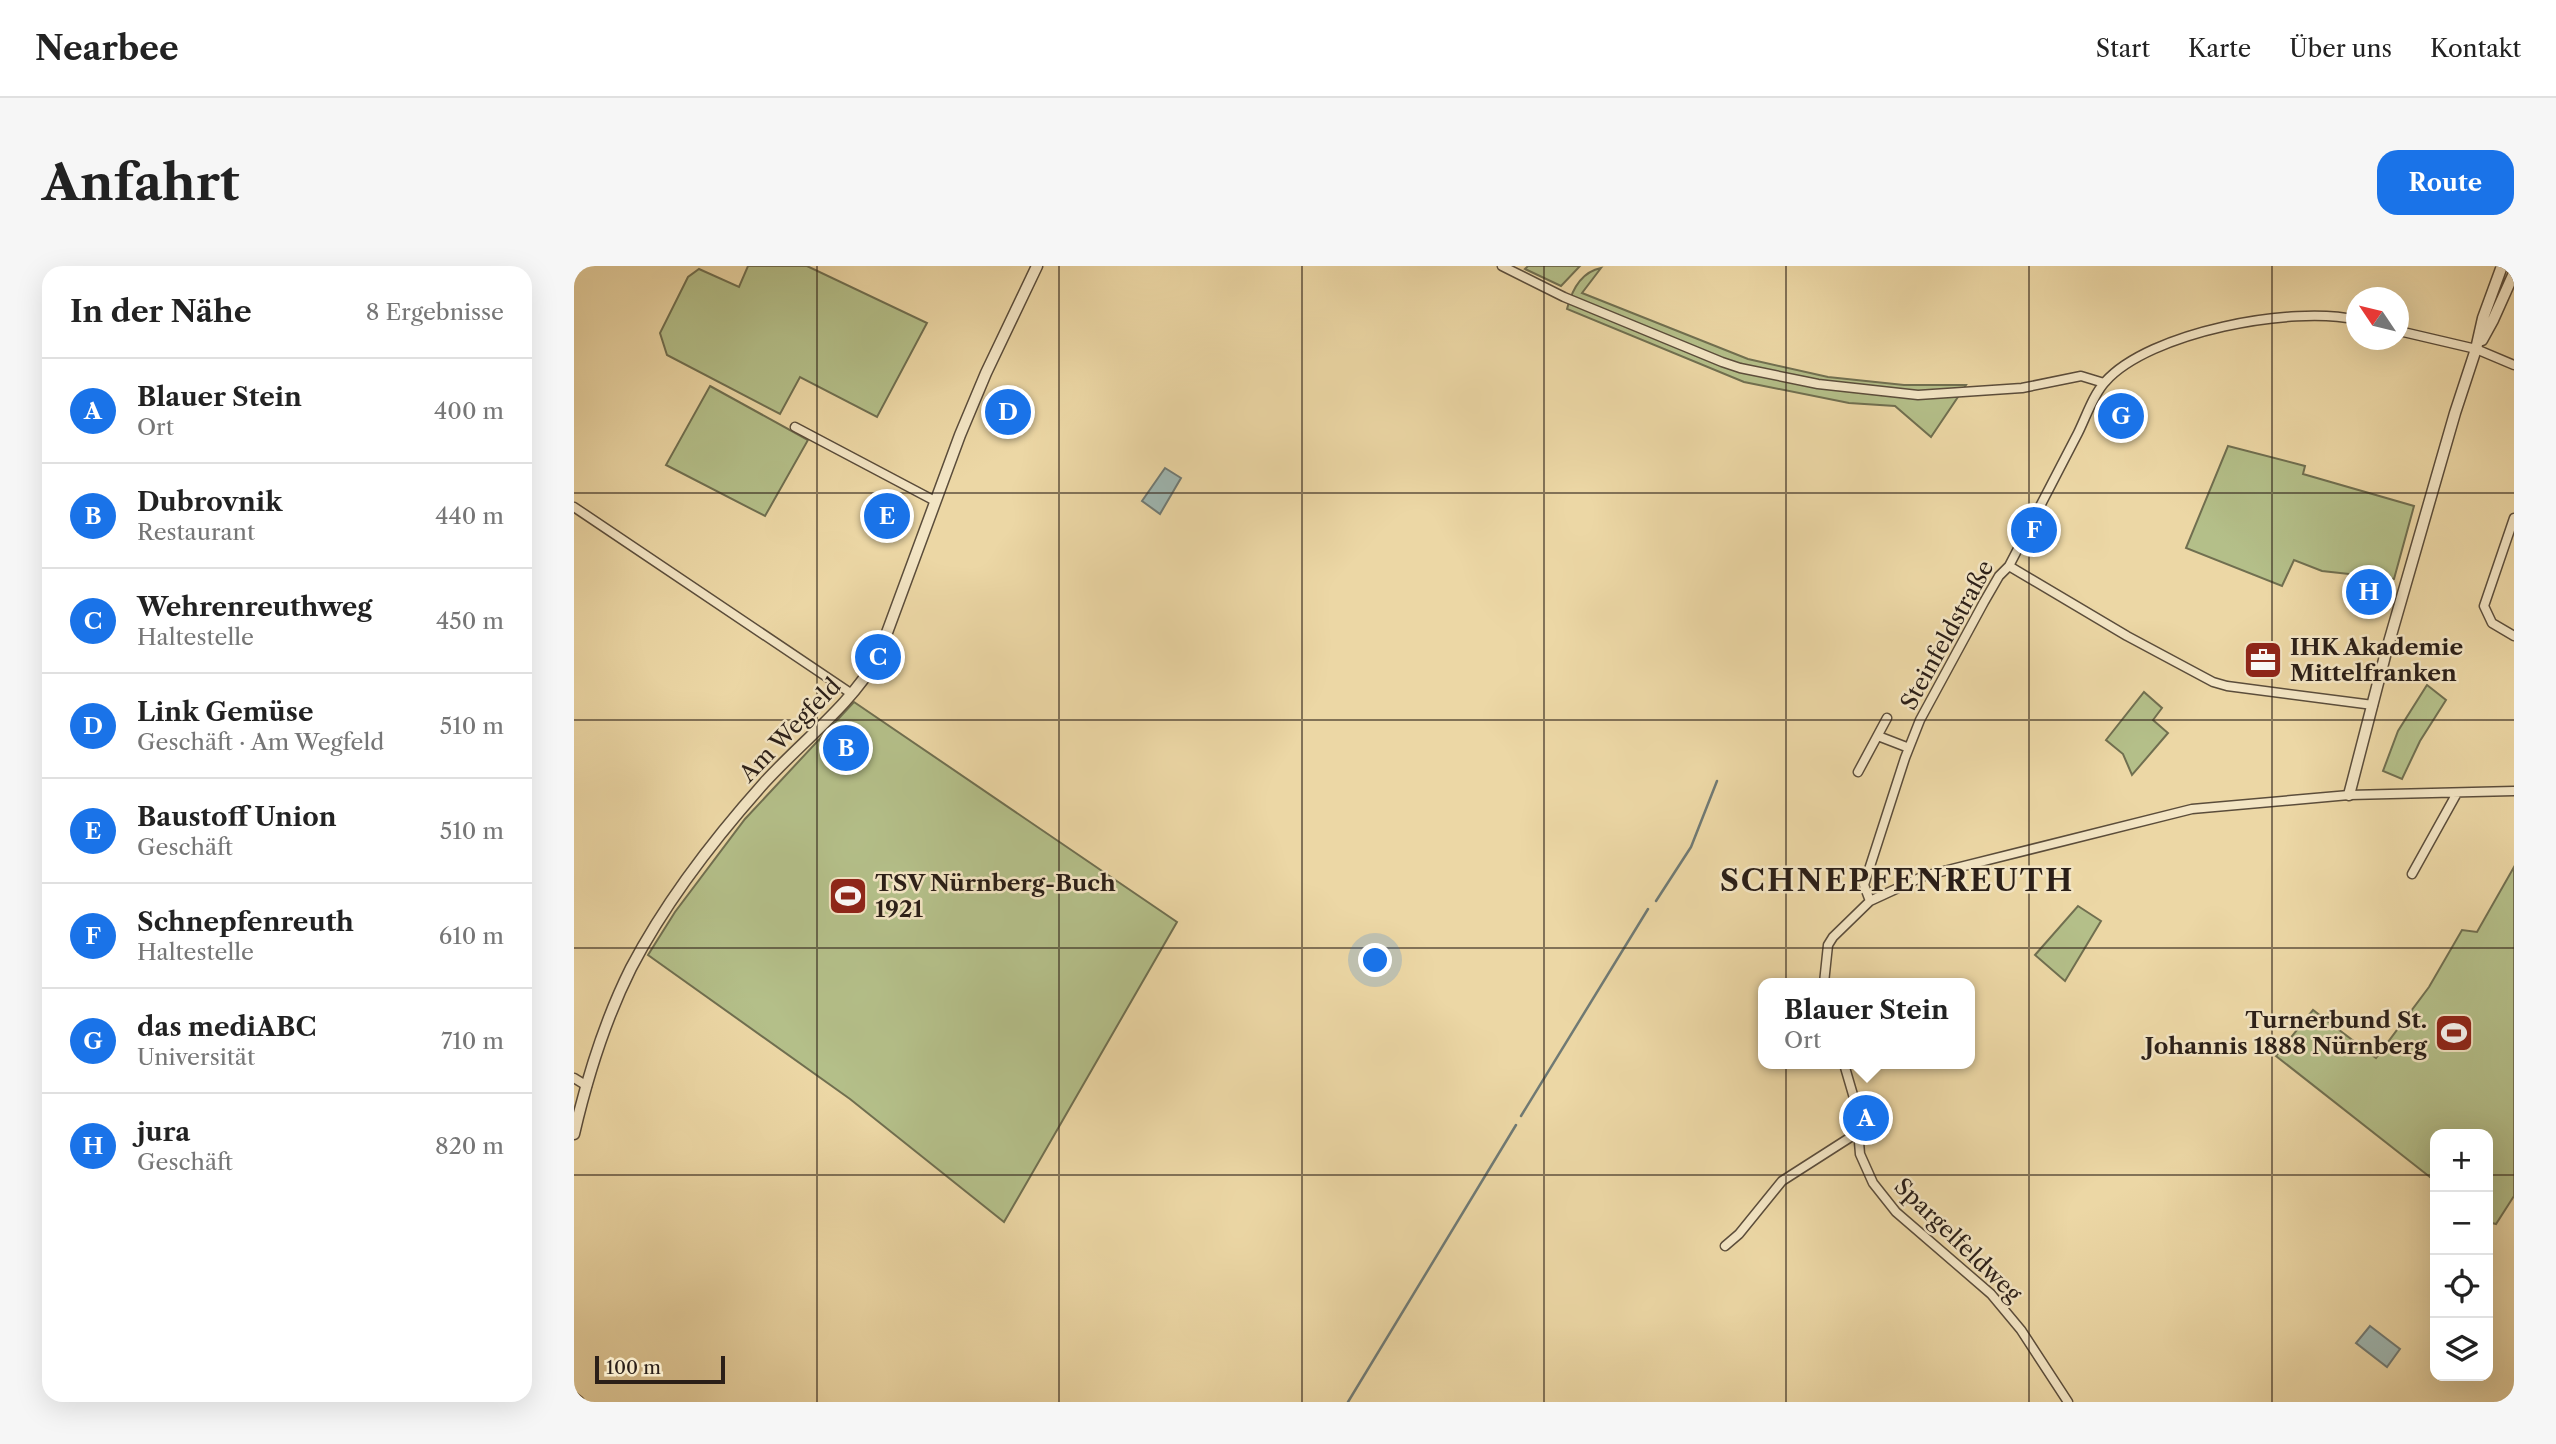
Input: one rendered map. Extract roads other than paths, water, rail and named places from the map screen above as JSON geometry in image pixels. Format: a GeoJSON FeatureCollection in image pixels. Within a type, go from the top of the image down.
{"type":"FeatureCollection","features":[{"type":"Feature","properties":{"kind":"street","name":"Am Wegfeld"},"geometry":{"type":"LineString","coordinates":[[574,1134],[587,1086],[622,988],[643,947],[672,901],[700,861],[754,794],[852,694],[869,673],[883,645],[935,501],[986,373],[1037,266]]}},
{"type":"Feature","properties":{"kind":"street"},"geometry":{"type":"LineString","coordinates":[[1502,266],[1564,297],[1722,362],[1818,384],[1918,394],[2022,388],[2081,376],[2104,383]]}},
{"type":"Feature","properties":{"kind":"street"},"geometry":{"type":"LineString","coordinates":[[2349,795],[2455,412],[2476,349],[2483,318],[2502,266]]}},
{"type":"Feature","properties":{"kind":"street"},"geometry":{"type":"LineString","coordinates":[[2476,349],[2493,320],[2514,273]]}},
{"type":"Feature","properties":{"kind":"street","name":"Steinfeldstraße"},"geometry":{"type":"LineString","coordinates":[[1870,901],[1864,886],[1909,748],[1935,690],[1999,576],[2009,566],[2104,383],[2126,363],[2165,345],[2254,321],[2311,316],[2346,319]]}},
{"type":"Feature","properties":{"kind":"street"},"geometry":{"type":"LineString","coordinates":[[2409,333],[2476,349],[2514,365]]}},
{"type":"Feature","properties":{"kind":"street"},"geometry":{"type":"LineString","coordinates":[[794,427],[935,501]]}},
{"type":"Feature","properties":{"kind":"street"},"geometry":{"type":"LineString","coordinates":[[574,508],[852,694]]}},
{"type":"Feature","properties":{"kind":"street"},"geometry":{"type":"LineString","coordinates":[[2514,519],[2484,606],[2492,623],[2514,636]]}},
{"type":"Feature","properties":{"kind":"street"},"geometry":{"type":"LineString","coordinates":[[2009,566],[2127,636],[2213,682],[2373,705]]}},
{"type":"Feature","properties":{"kind":"street","name":"Steinfeldstraße"},"geometry":{"type":"LineString","coordinates":[[1858,772],[1887,718]]}},
{"type":"Feature","properties":{"kind":"street"},"geometry":{"type":"LineString","coordinates":[[1878,736],[1909,748]]}},
{"type":"Feature","properties":{"kind":"street"},"geometry":{"type":"LineString","coordinates":[[1825,978],[1828,945],[1852,917],[1870,901],[1924,876],[2192,809],[2349,795],[2514,791]]}},
{"type":"Feature","properties":{"kind":"street"},"geometry":{"type":"LineString","coordinates":[[2412,874],[2457,793]]}},
{"type":"Feature","properties":{"kind":"street","name":"Spargelfeldweg"},"geometry":{"type":"LineString","coordinates":[[1845,1069],[1856,1105],[1860,1154],[1873,1183],[1896,1212],[1991,1294],[2021,1330],[2068,1402]]}},
{"type":"Feature","properties":{"kind":"street"},"geometry":{"type":"LineString","coordinates":[[574,1078],[587,1086]]}},
{"type":"Feature","properties":{"kind":"street"},"geometry":{"type":"LineString","coordinates":[[1725,1246],[1739,1234],[1782,1181],[1857,1133]]}},
{"type":"Feature","properties":{"kind":"street"},"geometry":{"type":"LineString","coordinates":[[574,1398],[579,1402]]}},
{"type":"Feature","properties":{"kind":"water"},"geometry":{"type":"Polygon","coordinates":[[[1165,468],[1181,478],[1160,514],[1142,501],[1165,468]]]}},
{"type":"Feature","properties":{"kind":"water"},"geometry":{"type":"Polygon","coordinates":[[[2370,1326],[2400,1349],[2387,1367],[2356,1343],[2370,1326]]]}},
{"type":"Feature","properties":{"kind":"waterway"},"geometry":{"type":"LineString","coordinates":[[1656,901],[1691,847],[1717,781]]}},
{"type":"Feature","properties":{"kind":"waterway"},"geometry":{"type":"LineString","coordinates":[[1521,1116],[1648,909]]}},
{"type":"Feature","properties":{"kind":"waterway"},"geometry":{"type":"LineString","coordinates":[[1348,1402],[1516,1125]]}},
{"type":"Feature","properties":{"kind":"place","name":"Link Gemüse"},"geometry":{"type":"Point","coordinates":[1008,412]}},
{"type":"Feature","properties":{"kind":"place","name":"das mediABC"},"geometry":{"type":"Point","coordinates":[2121,416]}},
{"type":"Feature","properties":{"kind":"place","name":"Baustoff Union"},"geometry":{"type":"Point","coordinates":[887,516]}},
{"type":"Feature","properties":{"kind":"place","name":"Schnepfenreuth"},"geometry":{"type":"Point","coordinates":[2034,530]}},
{"type":"Feature","properties":{"kind":"place","name":"jura"},"geometry":{"type":"Point","coordinates":[2369,592]}},
{"type":"Feature","properties":{"kind":"place","name":"Wehrenreuthweg"},"geometry":{"type":"Point","coordinates":[878,657]}},
{"type":"Feature","properties":{"kind":"place","name":"IHK Akademie Mittelfranken"},"geometry":{"type":"Point","coordinates":[2263,660]}},
{"type":"Feature","properties":{"kind":"place","name":"Dubrovnik"},"geometry":{"type":"Point","coordinates":[846,748]}},
{"type":"Feature","properties":{"kind":"place","name":"TSV Nürnberg-Buch 1921"},"geometry":{"type":"Point","coordinates":[848,896]}},
{"type":"Feature","properties":{"kind":"place","name":"Turnerbund St. Johannis 1888 Nürnberg"},"geometry":{"type":"Point","coordinates":[2454,1033]}},
{"type":"Feature","properties":{"kind":"place","name":"Blauer Stein"},"geometry":{"type":"Point","coordinates":[1866,1118]}},
{"type":"Feature","properties":{"kind":"district","name":"SCHNEPFENREUTH"},"geometry":{"type":"Point","coordinates":[1897,880]}}]}
